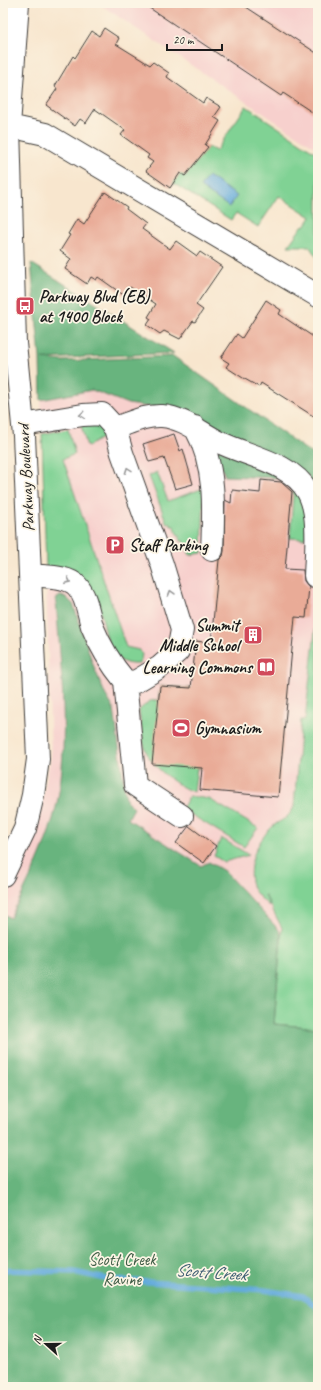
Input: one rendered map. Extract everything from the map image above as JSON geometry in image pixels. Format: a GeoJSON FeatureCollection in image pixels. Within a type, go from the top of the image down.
{"type":"FeatureCollection","features":[{"type":"Feature","properties":{"kind":"street","name":"Parkway Boulevard"},"geometry":{"type":"LineString","coordinates":[[3,875],[25,829],[33,795],[38,759],[31,575],[23,425],[15,343],[9,126],[18,3]]}},
{"type":"Feature","properties":{"kind":"street"},"geometry":{"type":"LineString","coordinates":[[9,126],[45,134],[318,296]]}},
{"type":"Feature","properties":{"kind":"street"},"geometry":{"type":"LineString","coordinates":[[294,282],[318,280]]}},
{"type":"Feature","properties":{"kind":"street"},"geometry":{"type":"LineString","coordinates":[[23,425],[83,415],[102,414],[115,428],[122,453],[162,564],[182,630],[178,651],[160,667],[135,682],[125,681]]}},
{"type":"Feature","properties":{"kind":"street"},"geometry":{"type":"LineString","coordinates":[[115,428],[142,418],[162,416],[195,427],[219,442],[275,465],[298,479],[308,492],[314,508],[315,576]]}},
{"type":"Feature","properties":{"kind":"street"},"geometry":{"type":"LineString","coordinates":[[195,427],[202,439],[213,487],[212,550]]}},
{"type":"Feature","properties":{"kind":"street"},"geometry":{"type":"LineString","coordinates":[[31,575],[46,577],[56,576],[77,585],[87,605],[92,624],[100,644],[114,668],[125,681],[135,785],[182,816]]}},
{"type":"Feature","properties":{"kind":"shaded area"},"geometry":{"type":"Polygon","coordinates":[[[98,3],[318,3],[318,149],[275,121],[98,3]]]}},
{"type":"Feature","properties":{"kind":"shaded area","name":"Summit Middle School"},"geometry":{"type":"Polygon","coordinates":[[[173,356],[318,458],[318,1219],[3,1125],[3,905],[35,835],[51,756],[40,358],[63,361],[173,356]]]}},
{"type":"Feature","properties":{"kind":"green space"},"geometry":{"type":"Polygon","coordinates":[[[246,106],[318,154],[318,259],[309,246],[288,246],[303,225],[305,226],[311,217],[279,196],[258,227],[236,213],[231,220],[173,183],[180,173],[185,176],[208,147],[216,151],[246,106]]]}},
{"type":"Feature","properties":{"kind":"green space"},"geometry":{"type":"Polygon","coordinates":[[[31,263],[174,353],[43,359],[63,361],[173,356],[318,458],[318,502],[307,475],[156,408],[128,404],[92,390],[41,400],[40,358],[31,263]]]}},
{"type":"Feature","properties":{"kind":"green space"},"geometry":{"type":"Polygon","coordinates":[[[81,425],[101,425],[107,435],[87,447],[81,425]]]}},
{"type":"Feature","properties":{"kind":"green space"},"geometry":{"type":"Polygon","coordinates":[[[68,429],[75,454],[63,459],[126,647],[139,650],[142,654],[139,664],[127,663],[119,659],[113,652],[97,604],[81,591],[46,569],[42,434],[68,429]]]}},
{"type":"Feature","properties":{"kind":"green space"},"geometry":{"type":"Polygon","coordinates":[[[213,446],[283,478],[225,476],[213,446]]]}},
{"type":"Feature","properties":{"kind":"green space"},"geometry":{"type":"Polygon","coordinates":[[[157,472],[168,501],[204,488],[202,553],[190,555],[183,541],[181,541],[177,534],[174,526],[171,526],[170,522],[167,524],[149,476],[157,472]]]}},
{"type":"Feature","properties":{"kind":"green space"},"geometry":{"type":"Polygon","coordinates":[[[294,484],[306,506],[306,536],[304,539],[290,538],[294,484]]]}},
{"type":"Feature","properties":{"kind":"green space","name":"Scott Creek Ravine"},"geometry":{"type":"Polygon","coordinates":[[[60,596],[66,597],[73,604],[94,667],[105,694],[114,709],[126,800],[134,808],[128,819],[201,866],[209,862],[224,871],[279,930],[281,936],[274,1024],[318,1028],[318,1387],[3,1387],[3,913],[10,918],[24,890],[49,833],[57,803],[63,754],[62,675],[56,599],[60,596]]]}},
{"type":"Feature","properties":{"kind":"green space"},"geometry":{"type":"Polygon","coordinates":[[[317,614],[318,1028],[274,1024],[282,928],[265,895],[270,907],[253,889],[250,870],[254,854],[262,839],[275,824],[284,819],[292,811],[294,807],[301,720],[305,720],[317,614]]]}},
{"type":"Feature","properties":{"kind":"green space","name":"Gymnasium"},"geometry":{"type":"Polygon","coordinates":[[[160,686],[209,689],[202,768],[197,768],[194,792],[179,785],[162,772],[154,764],[145,750],[139,710],[150,701],[158,700],[160,686]]]}},
{"type":"Feature","properties":{"kind":"green space"},"geometry":{"type":"Polygon","coordinates":[[[189,796],[209,799],[258,828],[244,847],[182,809],[189,796]]]}},
{"type":"Feature","properties":{"kind":"green space"},"geometry":{"type":"Polygon","coordinates":[[[221,838],[249,855],[224,862],[214,856],[221,838]]]}},
{"type":"Feature","properties":{"kind":"water"},"geometry":{"type":"Polygon","coordinates":[[[208,176],[237,196],[229,207],[200,187],[208,176]]]}},
{"type":"Feature","properties":{"kind":"building"},"geometry":{"type":"Polygon","coordinates":[[[142,3],[240,3],[318,54],[318,116],[283,93],[281,96],[142,3]]]}},
{"type":"Feature","properties":{"kind":"building"},"geometry":{"type":"Polygon","coordinates":[[[104,28],[119,38],[116,44],[150,65],[153,62],[169,73],[167,77],[203,103],[206,98],[221,107],[214,117],[220,121],[205,145],[208,147],[185,176],[180,173],[170,188],[146,171],[153,162],[147,158],[149,155],[121,135],[125,130],[95,109],[86,123],[80,119],[75,126],[46,105],[57,89],[55,86],[73,56],[75,58],[92,31],[99,36],[104,28]]]}},
{"type":"Feature","properties":{"kind":"building"},"geometry":{"type":"Polygon","coordinates":[[[105,192],[127,207],[126,209],[146,224],[142,229],[170,249],[176,241],[197,256],[200,252],[222,267],[196,305],[203,310],[180,339],[164,331],[160,334],[147,325],[151,319],[148,317],[156,304],[130,287],[125,296],[98,277],[96,280],[91,277],[87,284],[65,269],[71,259],[60,251],[70,235],[68,234],[77,219],[84,224],[105,192]]]}},
{"type":"Feature","properties":{"kind":"building"},"geometry":{"type":"Polygon","coordinates":[[[266,300],[281,310],[279,314],[318,340],[318,419],[261,383],[259,387],[243,378],[226,367],[229,363],[221,358],[237,334],[242,338],[266,300]]]}},
{"type":"Feature","properties":{"kind":"building"},"geometry":{"type":"Polygon","coordinates":[[[174,434],[180,451],[183,449],[193,484],[175,489],[164,458],[149,462],[143,444],[174,434]]]}},
{"type":"Feature","properties":{"kind":"building","name":"Summit Middle School"},"geometry":{"type":"Polygon","coordinates":[[[261,480],[281,482],[292,492],[285,569],[303,570],[304,581],[309,587],[306,618],[295,617],[278,797],[200,790],[202,768],[152,764],[160,686],[191,688],[196,641],[211,643],[219,560],[223,556],[224,551],[225,500],[231,503],[232,490],[260,493],[261,480]]]}},
{"type":"Feature","properties":{"kind":"building"},"geometry":{"type":"Polygon","coordinates":[[[189,826],[216,846],[204,863],[176,843],[189,826]]]}},
{"type":"Feature","properties":{"kind":"waterway","name":"Scott Creek"},"geometry":{"type":"LineString","coordinates":[[3,1270],[74,1272],[106,1279],[264,1290],[303,1296],[318,1308]]}},
{"type":"Feature","properties":{"kind":"place","name":"Parkway Blvd (EB) at 1400 Block"},"geometry":{"type":"Point","coordinates":[25,306]}},
{"type":"Feature","properties":{"kind":"place","name":"Staff Parking"},"geometry":{"type":"Point","coordinates":[115,545]}},
{"type":"Feature","properties":{"kind":"place","name":"Summit Middle School"},"geometry":{"type":"Point","coordinates":[253,635]}},
{"type":"Feature","properties":{"kind":"place","name":"Learning Commons"},"geometry":{"type":"Point","coordinates":[266,667]}},
{"type":"Feature","properties":{"kind":"place","name":"Gymnasium"},"geometry":{"type":"Point","coordinates":[181,728]}}]}
